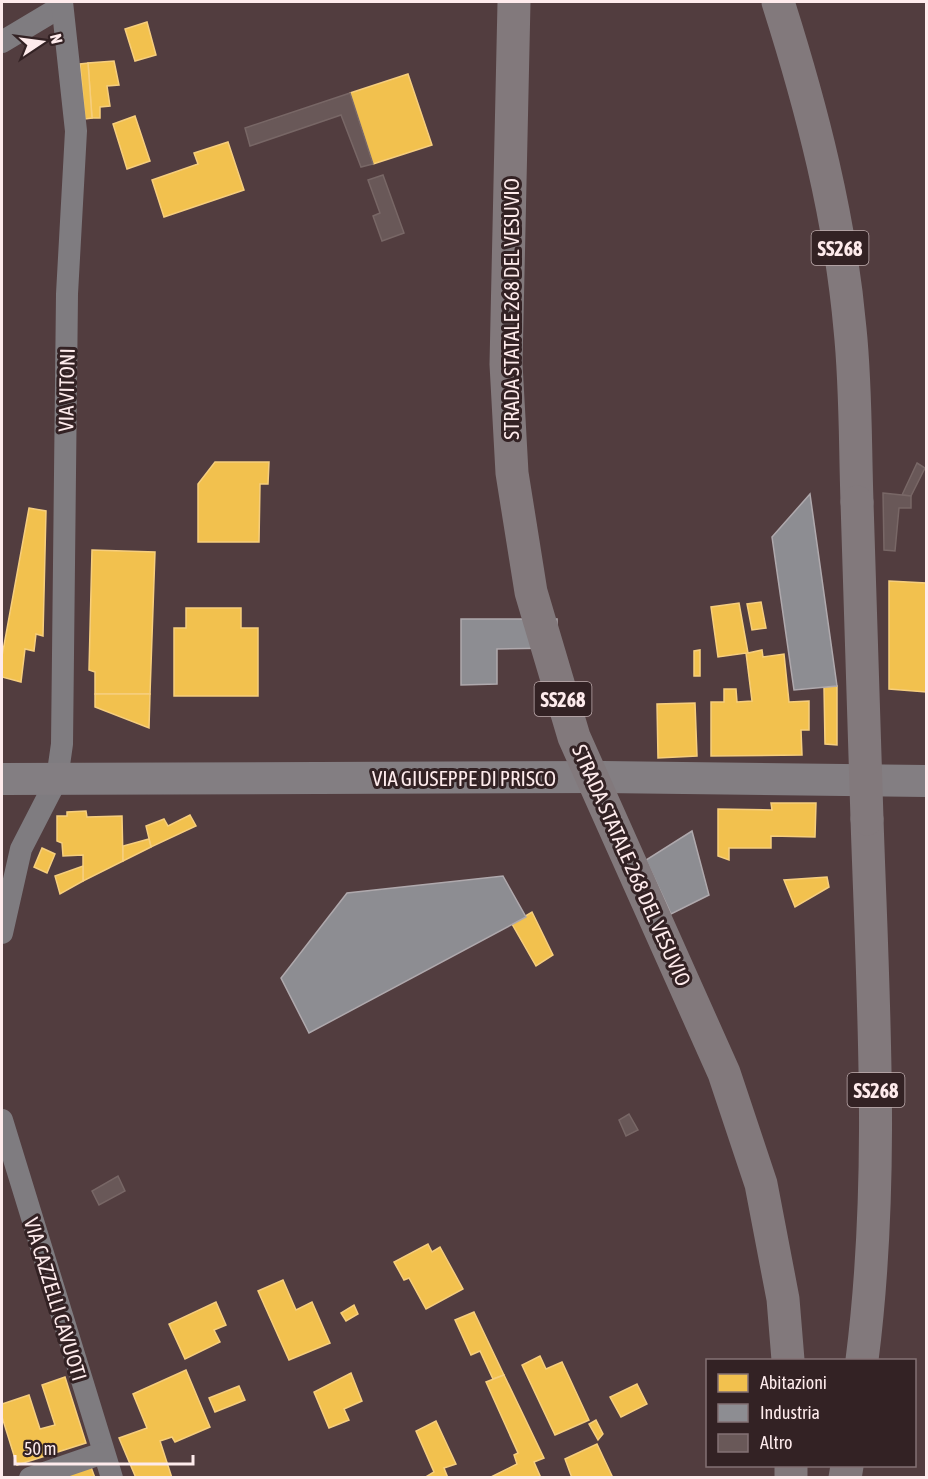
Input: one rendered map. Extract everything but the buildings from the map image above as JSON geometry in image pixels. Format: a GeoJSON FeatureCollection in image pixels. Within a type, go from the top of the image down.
{"type":"FeatureCollection","features":[{"type":"Feature","properties":{"kind":"highway","name":"STRADA STATALE 268 DEL VESUVIO"},"geometry":{"type":"LineString","coordinates":[[514,2],[506,364],[512,473],[531,592],[574,737],[724,1072],[760,1184],[783,1299],[788,1359]]}},
{"type":"Feature","properties":{"kind":"highway","name":"SS268"},"geometry":{"type":"LineString","coordinates":[[778,2],[807,93],[826,173],[841,254],[850,330],[876,1153],[874,1245],[862,1359]]}},
{"type":"Feature","properties":{"kind":"main road","name":"VIA GIUSEPPE DI PRISCO"},"geometry":{"type":"LineString","coordinates":[[2,779],[603,777],[927,781]]}},
{"type":"Feature","properties":{"kind":"street"},"geometry":{"type":"LineString","coordinates":[[2,42],[62,4]]}},
{"type":"Feature","properties":{"kind":"street","name":"VIA VITONI"},"geometry":{"type":"LineString","coordinates":[[57,778],[62,744],[67,294],[76,131],[62,4]]}},
{"type":"Feature","properties":{"kind":"street"},"geometry":{"type":"LineString","coordinates":[[2,933],[21,849],[57,778]]}},
{"type":"Feature","properties":{"kind":"street","name":"VIA CAZZELLI CAVUOTI"},"geometry":{"type":"LineString","coordinates":[[2,1120],[112,1478]]}},
{"type":"Feature","properties":{"kind":"street"},"geometry":{"type":"LineString","coordinates":[[30,1478],[103,1453]]}}]}
